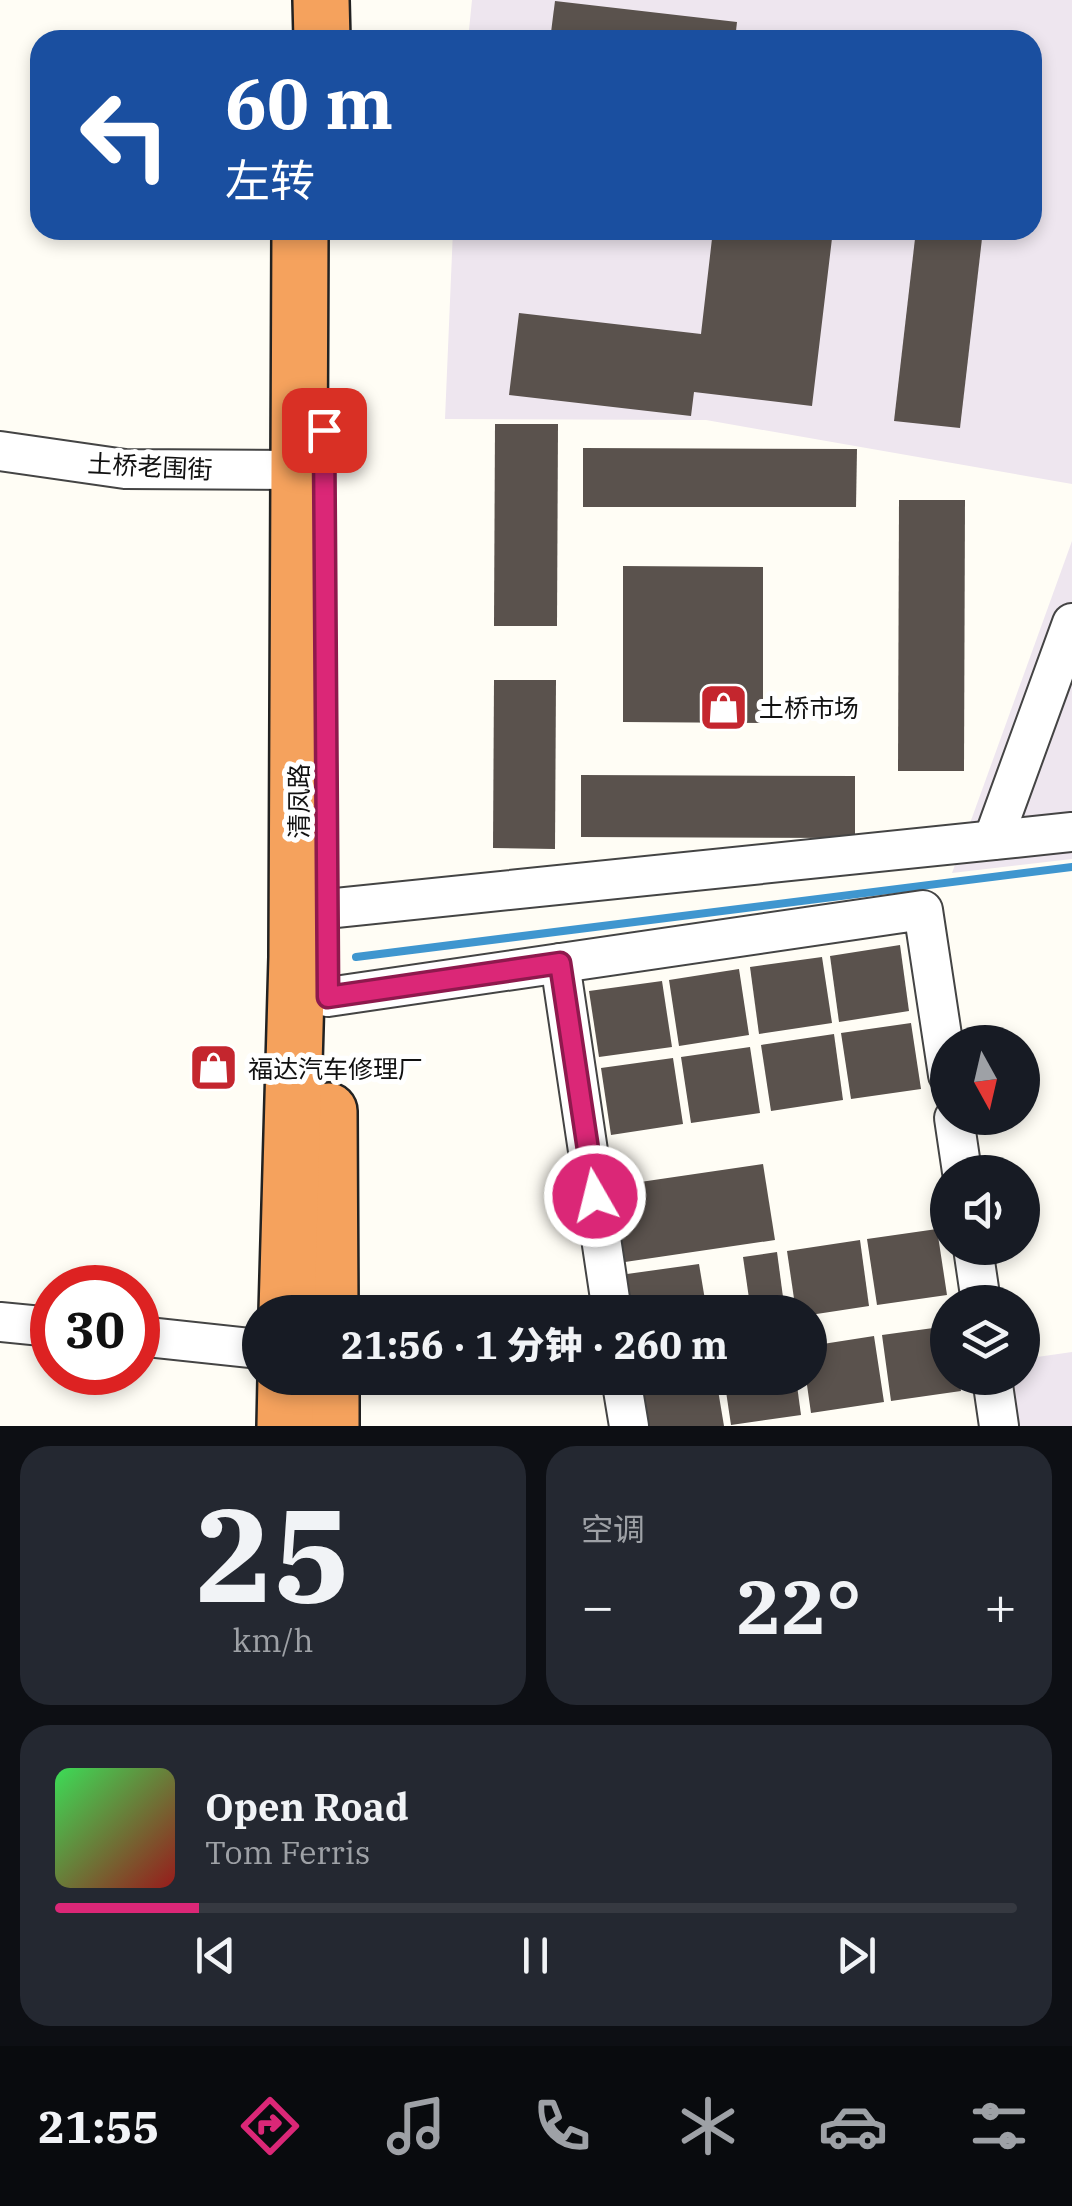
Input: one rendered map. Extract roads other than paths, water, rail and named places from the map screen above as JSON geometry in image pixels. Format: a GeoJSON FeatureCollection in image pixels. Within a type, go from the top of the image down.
{"type":"FeatureCollection","features":[{"type":"Feature","properties":{"kind":"highway"},"geometry":{"type":"LineString","coordinates":[[300,0],[300,30]]}},
{"type":"Feature","properties":{"kind":"highway"},"geometry":{"type":"LineString","coordinates":[[322,0],[322,30]]}},
{"type":"Feature","properties":{"kind":"highway","name":"清凤路"},"geometry":{"type":"LineString","coordinates":[[300,240],[300,470],[312,910],[328,997],[330,1295]]}},
{"type":"Feature","properties":{"kind":"highway","name":"清凤路"},"geometry":{"type":"LineString","coordinates":[[289,1295],[312,910],[323,240]]}},
{"type":"Feature","properties":{"kind":"highway"},"geometry":{"type":"LineString","coordinates":[[284,1426],[285,1395]]}},
{"type":"Feature","properties":{"kind":"highway"},"geometry":{"type":"LineString","coordinates":[[331,1395],[331,1426]]}},
{"type":"Feature","properties":{"kind":"street","name":"土桥老围街"},"geometry":{"type":"LineString","coordinates":[[0,451],[125,469],[300,470]]}},
{"type":"Feature","properties":{"kind":"street"},"geometry":{"type":"LineString","coordinates":[[993,840],[1072,623]]}},
{"type":"Feature","properties":{"kind":"street"},"geometry":{"type":"LineString","coordinates":[[312,910],[1072,832]]}},
{"type":"Feature","properties":{"kind":"street"},"geometry":{"type":"LineString","coordinates":[[328,997],[923,910],[940,1025]]}},
{"type":"Feature","properties":{"kind":"street"},"geometry":{"type":"LineString","coordinates":[[560,963],[609,1295]]}},
{"type":"Feature","properties":{"kind":"street"},"geometry":{"type":"LineString","coordinates":[[0,1322],[30,1325]]}},
{"type":"Feature","properties":{"kind":"street"},"geometry":{"type":"LineString","coordinates":[[160,1338],[242,1346]]}},
{"type":"Feature","properties":{"kind":"street"},"geometry":{"type":"LineString","coordinates":[[624,1395],[628,1426]]}},
{"type":"Feature","properties":{"kind":"street"},"geometry":{"type":"LineString","coordinates":[[994,1395],[999,1426]]}},
{"type":"Feature","properties":{"kind":"waterway"},"geometry":{"type":"LineString","coordinates":[[356,957],[1072,867]]}},
{"type":"Feature","properties":{"kind":"place","name":"土桥市场"},"geometry":{"type":"Point","coordinates":[724,707]}},
{"type":"Feature","properties":{"kind":"place","name":"福达汽车修理厂"},"geometry":{"type":"Point","coordinates":[213,1068]}}]}
